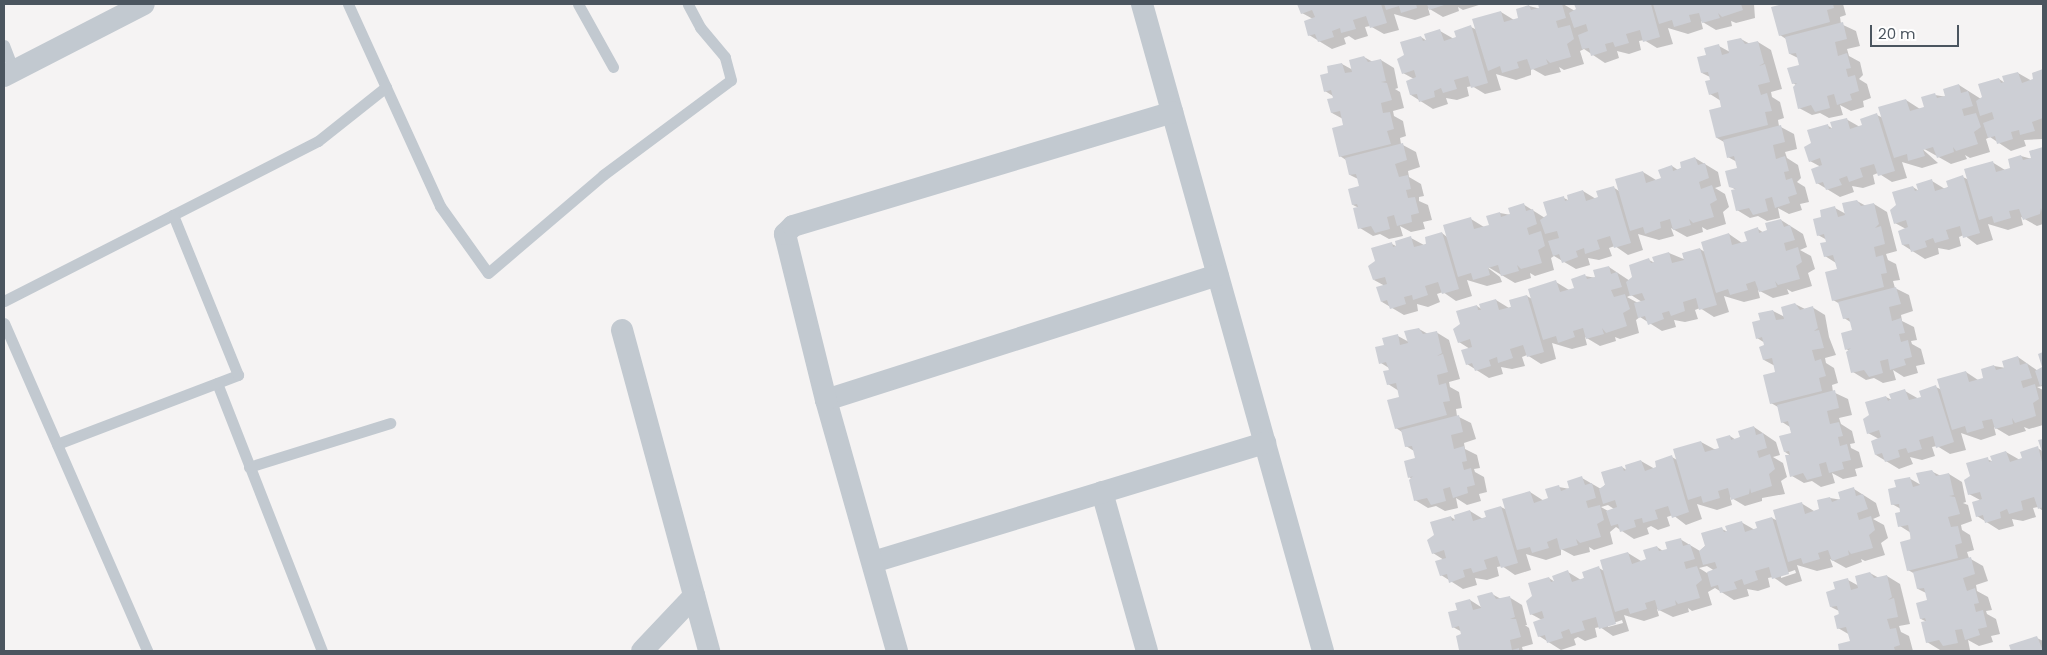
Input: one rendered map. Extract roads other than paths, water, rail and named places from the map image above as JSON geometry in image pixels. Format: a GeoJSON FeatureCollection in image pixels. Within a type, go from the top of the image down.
{"type":"FeatureCollection","features":[{"type":"Feature","properties":{"kind":"street"},"geometry":{"type":"LineString","coordinates":[[9,73],[144,4]]}},
{"type":"Feature","properties":{"kind":"street"},"geometry":{"type":"LineString","coordinates":[[1142,4],[1323,651]]}},
{"type":"Feature","properties":{"kind":"street"},"geometry":{"type":"LineString","coordinates":[[897,651],[826,400],[785,240],[788,229],[1172,112]]}},
{"type":"Feature","properties":{"kind":"street"},"geometry":{"type":"LineString","coordinates":[[826,400],[1218,274]]}},
{"type":"Feature","properties":{"kind":"street"},"geometry":{"type":"LineString","coordinates":[[622,330],[709,651]]}},
{"type":"Feature","properties":{"kind":"street"},"geometry":{"type":"LineString","coordinates":[[873,562],[1265,443]]}},
{"type":"Feature","properties":{"kind":"street"},"geometry":{"type":"LineString","coordinates":[[1102,492],[1147,651]]}},
{"type":"Feature","properties":{"kind":"street"},"geometry":{"type":"LineString","coordinates":[[642,651],[694,596]]}},
{"type":"Feature","properties":{"kind":"lane"},"geometry":{"type":"LineString","coordinates":[[348,4],[440,206],[488,273],[602,175],[731,80],[725,57],[700,27],[688,4]]}},
{"type":"Feature","properties":{"kind":"lane"},"geometry":{"type":"LineString","coordinates":[[578,4],[613,67]]}},
{"type":"Feature","properties":{"kind":"lane"},"geometry":{"type":"LineString","coordinates":[[4,45],[9,73]]}},
{"type":"Feature","properties":{"kind":"lane"},"geometry":{"type":"LineString","coordinates":[[4,301],[318,141],[386,87]]}},
{"type":"Feature","properties":{"kind":"lane"},"geometry":{"type":"LineString","coordinates":[[57,444],[238,375],[173,215]]}},
{"type":"Feature","properties":{"kind":"lane"},"geometry":{"type":"LineString","coordinates":[[4,323],[147,651]]}},
{"type":"Feature","properties":{"kind":"lane"},"geometry":{"type":"LineString","coordinates":[[216,383],[322,651]]}},
{"type":"Feature","properties":{"kind":"lane"},"geometry":{"type":"LineString","coordinates":[[249,467],[390,423]]}}]}
